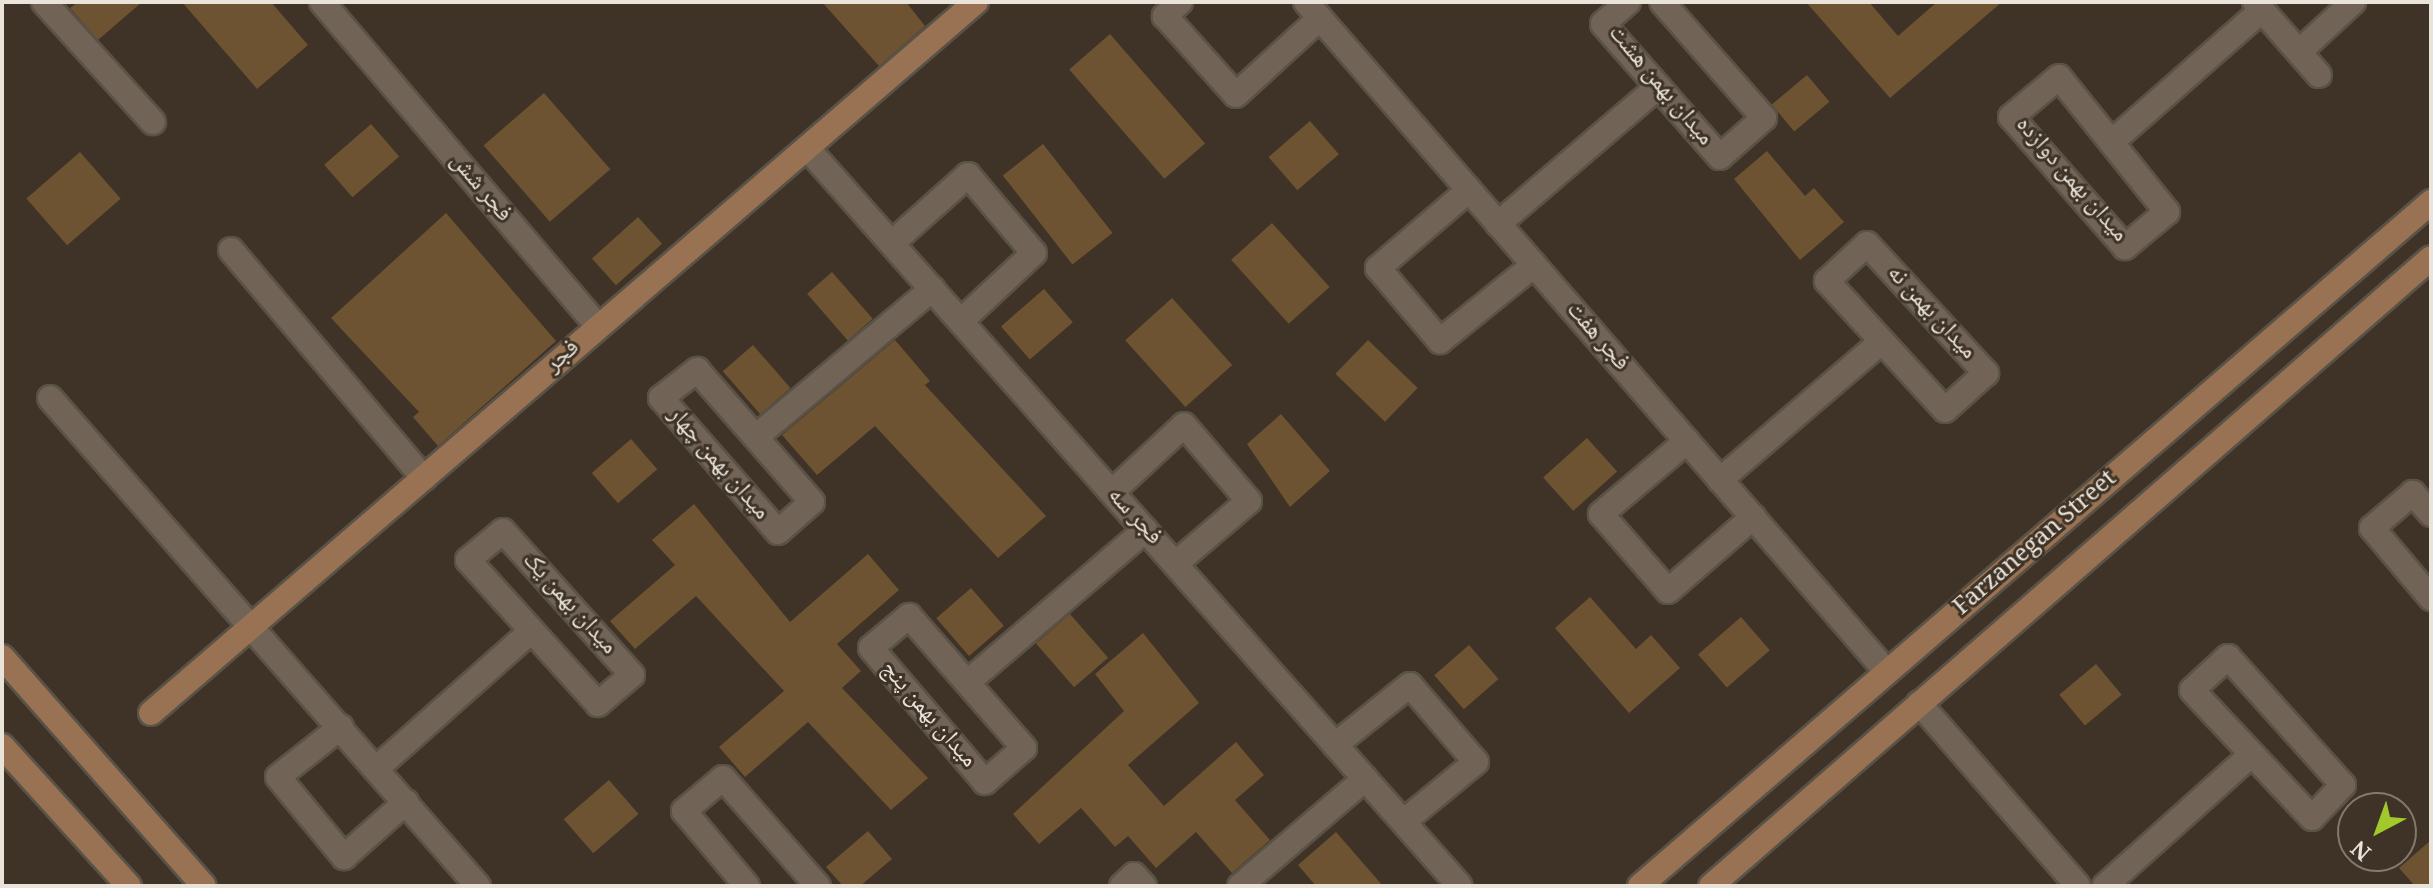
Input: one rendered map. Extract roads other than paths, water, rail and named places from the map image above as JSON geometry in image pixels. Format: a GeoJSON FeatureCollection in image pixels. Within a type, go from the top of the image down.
{"type":"FeatureCollection","features":[{"type":"Feature","properties":{"kind":"street"},"geometry":{"type":"LineString","coordinates":[[44,2],[153,122]]}},
{"type":"Feature","properties":{"kind":"street","name":"فجر شش"},"geometry":{"type":"LineString","coordinates":[[322,2],[598,326]]}},
{"type":"Feature","properties":{"kind":"street","name":"فجر"},"geometry":{"type":"LineString","coordinates":[[151,713],[976,2]]}},
{"type":"Feature","properties":{"kind":"street"},"geometry":{"type":"LineString","coordinates":[[1180,2],[1165,16],[1236,95],[1313,10]]}},
{"type":"Feature","properties":{"kind":"street","name":"میدان بهمن هشت"},"geometry":{"type":"LineString","coordinates":[[1628,2],[1603,24],[1720,157],[1764,118],[1662,2]]}},
{"type":"Feature","properties":{"kind":"street"},"geometry":{"type":"LineString","coordinates":[[2299,52],[2353,2]]}},
{"type":"Feature","properties":{"kind":"street"},"geometry":{"type":"LineString","coordinates":[[2114,140],[2258,6],[2319,75]]}},
{"type":"Feature","properties":{"kind":"street","name":"فجر هفت"},"geometry":{"type":"LineString","coordinates":[[1313,10],[1887,672]]}},
{"type":"Feature","properties":{"kind":"street","name":"میدان بهمن دوازده"},"geometry":{"type":"LineString","coordinates":[[2059,77],[2114,140],[2167,212],[2125,247],[2011,117],[2059,77]]}},
{"type":"Feature","properties":{"kind":"street"},"geometry":{"type":"LineString","coordinates":[[1498,224],[1658,87]]}},
{"type":"Feature","properties":{"kind":"street","name":"فجر سه"},"geometry":{"type":"LineString","coordinates":[[807,148],[1460,886]]}},
{"type":"Feature","properties":{"kind":"street"},"geometry":{"type":"LineString","coordinates":[[892,243],[968,175],[1034,253],[961,321]]}},
{"type":"Feature","properties":{"kind":"street"},"geometry":{"type":"LineString","coordinates":[[1469,190],[1378,268],[1440,341],[1534,265]]}},
{"type":"Feature","properties":{"kind":"street","name":"Farzanegan Street"},"geometry":{"type":"LineString","coordinates":[[1640,886],[2431,202]]}},
{"type":"Feature","properties":{"kind":"street","name":"میدان بهمن نه"},"geometry":{"type":"LineString","coordinates":[[1867,244],[1986,373],[1945,410],[1882,341],[1827,281],[1867,244]]}},
{"type":"Feature","properties":{"kind":"street"},"geometry":{"type":"LineString","coordinates":[[231,250],[424,478]]}},
{"type":"Feature","properties":{"kind":"street","name":"Farzanegan Street"},"geometry":{"type":"LineString","coordinates":[[1711,886],[2431,258]]}},
{"type":"Feature","properties":{"kind":"street"},"geometry":{"type":"LineString","coordinates":[[757,436],[932,289]]}},
{"type":"Feature","properties":{"kind":"street"},"geometry":{"type":"LineString","coordinates":[[1720,480],[1882,341]]}},
{"type":"Feature","properties":{"kind":"street","name":"میدان بهمن چهار"},"geometry":{"type":"LineString","coordinates":[[697,370],[757,436],[812,502],[778,532],[661,398],[697,370]]}},
{"type":"Feature","properties":{"kind":"street"},"geometry":{"type":"LineString","coordinates":[[50,398],[253,625],[478,886]]}},
{"type":"Feature","properties":{"kind":"street"},"geometry":{"type":"LineString","coordinates":[[1112,492],[1184,425],[1249,501],[1175,564]]}},
{"type":"Feature","properties":{"kind":"street"},"geometry":{"type":"LineString","coordinates":[[1687,441],[1601,514],[1658,580],[1668,591],[1753,517]]}},
{"type":"Feature","properties":{"kind":"street"},"geometry":{"type":"LineString","coordinates":[[2431,514],[2413,493],[2372,528],[2431,598]]}},
{"type":"Feature","properties":{"kind":"street"},"geometry":{"type":"LineString","coordinates":[[969,681],[1145,530]]}},
{"type":"Feature","properties":{"kind":"street","name":"میدان بهمن یک"},"geometry":{"type":"LineString","coordinates":[[503,531],[632,675],[598,704],[530,632],[468,560],[503,531]]}},
{"type":"Feature","properties":{"kind":"street","name":"میدان بهمن پنج"},"geometry":{"type":"LineString","coordinates":[[909,616],[969,681],[1024,748],[985,782],[871,648],[909,616]]}},
{"type":"Feature","properties":{"kind":"street"},"geometry":{"type":"LineString","coordinates":[[377,768],[530,632]]}},
{"type":"Feature","properties":{"kind":"street"},"geometry":{"type":"LineString","coordinates":[[2,657],[204,886]]}},
{"type":"Feature","properties":{"kind":"street"},"geometry":{"type":"LineString","coordinates":[[2228,657],[2343,785],[2312,818],[2251,755],[2192,690],[2228,657]]}},
{"type":"Feature","properties":{"kind":"street"},"geometry":{"type":"LineString","coordinates":[[1335,745],[1410,685],[1476,762],[1403,822]]}},
{"type":"Feature","properties":{"kind":"street"},"geometry":{"type":"LineString","coordinates":[[1919,703],[2078,886]]}},
{"type":"Feature","properties":{"kind":"street"},"geometry":{"type":"LineString","coordinates":[[341,727],[278,777],[344,857],[406,802]]}},
{"type":"Feature","properties":{"kind":"street"},"geometry":{"type":"LineString","coordinates":[[2,746],[129,886]]}},
{"type":"Feature","properties":{"kind":"street"},"geometry":{"type":"LineString","coordinates":[[2105,886],[2251,755]]}},
{"type":"Feature","properties":{"kind":"street"},"geometry":{"type":"LineString","coordinates":[[742,884],[684,811],[723,778],[818,886]]}},
{"type":"Feature","properties":{"kind":"street"},"geometry":{"type":"LineString","coordinates":[[1240,886],[1365,779]]}},
{"type":"Feature","properties":{"kind":"street"},"geometry":{"type":"LineString","coordinates":[[1122,886],[1134,875],[1144,886]]}}]}
